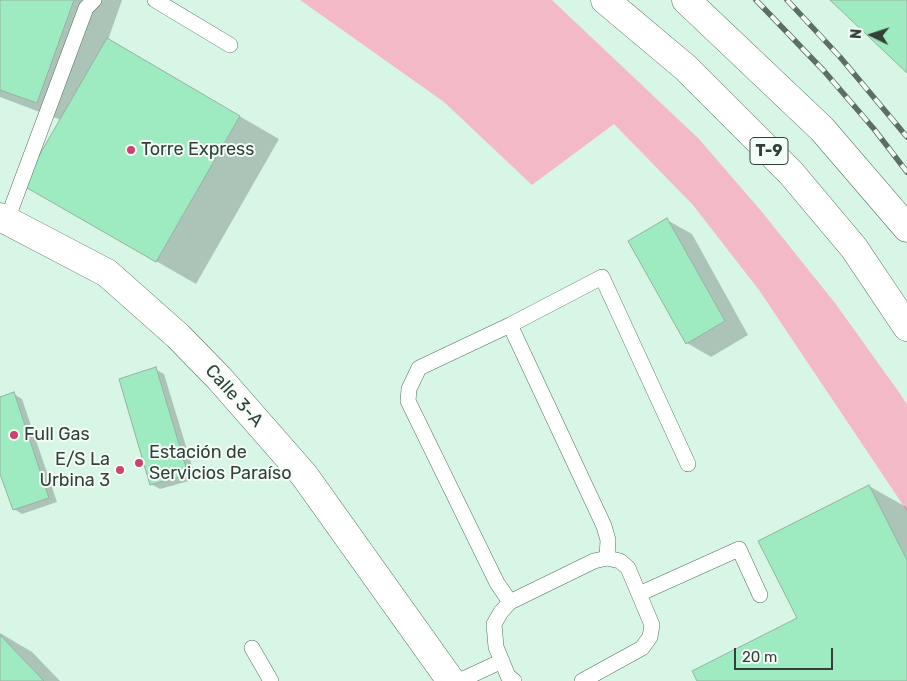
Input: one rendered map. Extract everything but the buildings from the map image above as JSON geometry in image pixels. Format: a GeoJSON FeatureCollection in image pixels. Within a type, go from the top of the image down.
{"type":"FeatureCollection","features":[{"type":"Feature","properties":{"kind":"main road","name":"T-9"},"geometry":{"type":"LineString","coordinates":[[605,0],[686,68],[791,173],[854,248],[907,327]]}},
{"type":"Feature","properties":{"kind":"main road"},"geometry":{"type":"LineString","coordinates":[[686,0],[822,129],[907,228]]}},
{"type":"Feature","properties":{"kind":"main road","name":"Calle 3-A"},"geometry":{"type":"LineString","coordinates":[[3,218],[107,273],[178,336],[219,378],[304,475],[452,681]]}},
{"type":"Feature","properties":{"kind":"lane"},"geometry":{"type":"LineString","coordinates":[[3,218],[86,8],[94,0]]}},
{"type":"Feature","properties":{"kind":"lane"},"geometry":{"type":"LineString","coordinates":[[155,0],[230,45]]}},
{"type":"Feature","properties":{"kind":"lane"},"geometry":{"type":"LineString","coordinates":[[510,602],[497,583],[408,401],[409,390],[419,368],[510,325],[602,277],[688,464]]}},
{"type":"Feature","properties":{"kind":"lane"},"geometry":{"type":"LineString","coordinates":[[510,325],[604,526],[608,540],[607,558]]}},
{"type":"Feature","properties":{"kind":"lane"},"geometry":{"type":"LineString","coordinates":[[639,594],[739,549],[760,595]]}},
{"type":"Feature","properties":{"kind":"lane"},"geometry":{"type":"LineString","coordinates":[[514,681],[508,676],[496,647],[494,624],[501,612],[510,602],[594,561],[607,558],[620,561],[628,568],[652,625],[650,637],[642,648],[582,681]]}},
{"type":"Feature","properties":{"kind":"lane"},"geometry":{"type":"LineString","coordinates":[[252,648],[271,681]]}},
{"type":"Feature","properties":{"kind":"lane"},"geometry":{"type":"LineString","coordinates":[[459,681],[502,661]]}},
{"type":"Feature","properties":{"kind":"shaded area"},"geometry":{"type":"Polygon","coordinates":[[[300,0],[552,0],[699,139],[762,212],[835,303],[901,395],[907,405],[907,511],[759,290],[693,205],[614,124],[532,185],[444,102],[300,0]]]}},
{"type":"Feature","properties":{"kind":"railway"},"geometry":{"type":"LineString","coordinates":[[756,0],[824,71],[874,129],[907,172]]}},
{"type":"Feature","properties":{"kind":"railway"},"geometry":{"type":"LineString","coordinates":[[787,0],[840,57],[907,137]]}},
{"type":"Feature","properties":{"kind":"place","name":"Torre Express"},"geometry":{"type":"Point","coordinates":[131,150]}},
{"type":"Feature","properties":{"kind":"place","name":"Full Gas"},"geometry":{"type":"Point","coordinates":[14,435]}},
{"type":"Feature","properties":{"kind":"place","name":"Estación de Servicios Paraíso"},"geometry":{"type":"Point","coordinates":[139,463]}},
{"type":"Feature","properties":{"kind":"place","name":"E/S La Urbina 3"},"geometry":{"type":"Point","coordinates":[120,470]}}]}
